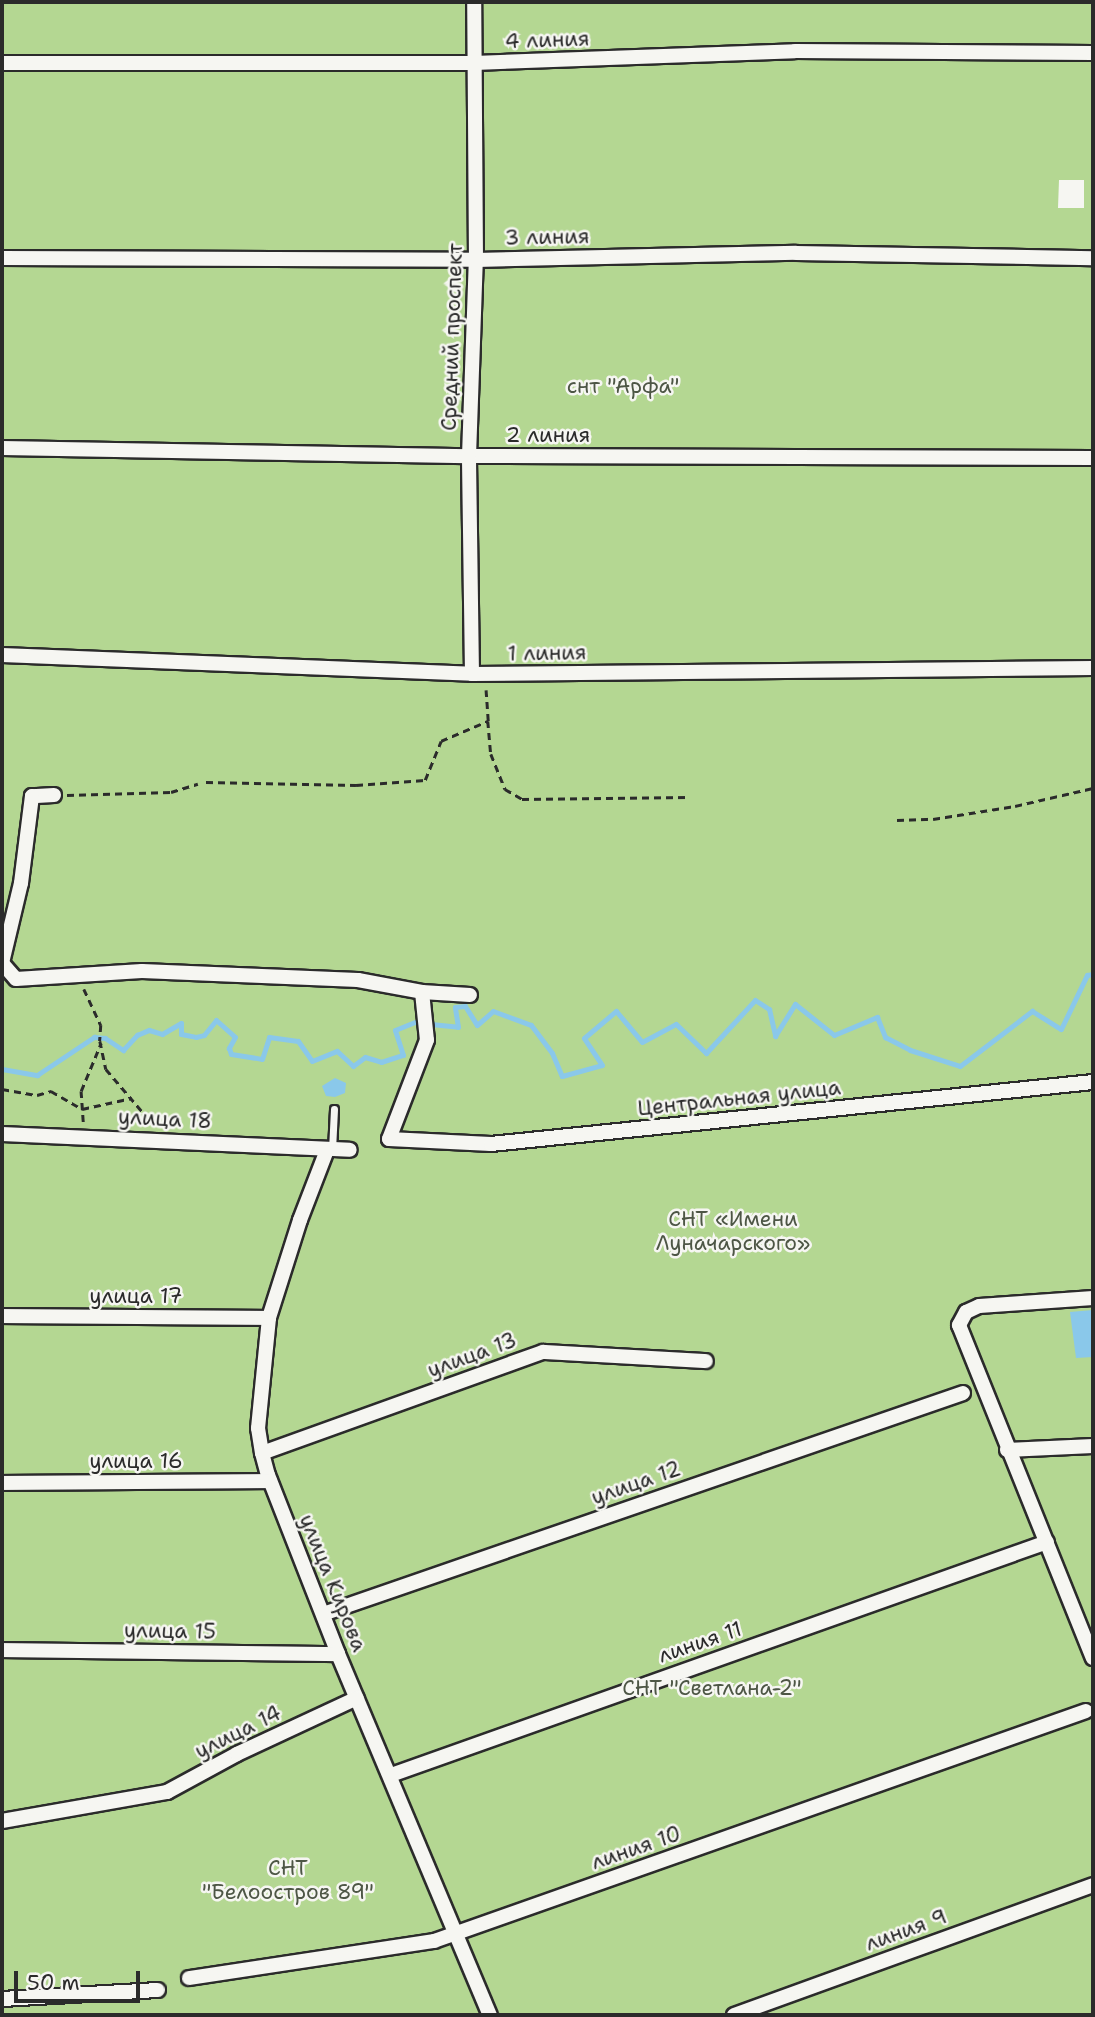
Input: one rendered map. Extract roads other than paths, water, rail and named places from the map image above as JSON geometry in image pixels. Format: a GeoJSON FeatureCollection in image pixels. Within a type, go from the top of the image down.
{"type":"FeatureCollection","features":[{"type":"Feature","properties":{"kind":"street","name":"Средний проспект"},"geometry":{"type":"LineString","coordinates":[[474,2],[476,260],[469,456],[479,674]]}},
{"type":"Feature","properties":{"kind":"street","name":"4 линия"},"geometry":{"type":"LineString","coordinates":[[2,63],[474,63],[794,51],[1093,53]]}},
{"type":"Feature","properties":{"kind":"street","name":"3 линия"},"geometry":{"type":"LineString","coordinates":[[2,258],[476,260],[796,253],[1093,258]]}},
{"type":"Feature","properties":{"kind":"street","name":"2 линия"},"geometry":{"type":"LineString","coordinates":[[2,448],[469,456],[1093,458]]}},
{"type":"Feature","properties":{"kind":"street","name":"1 линия"},"geometry":{"type":"LineString","coordinates":[[2,655],[479,674],[1093,668]]}},
{"type":"Feature","properties":{"kind":"street"},"geometry":{"type":"LineString","coordinates":[[54,795],[32,796],[21,883],[2,963],[16,979],[142,971],[358,980],[422,992],[470,995]]}},
{"type":"Feature","properties":{"kind":"street","name":"Центральная улица"},"geometry":{"type":"LineString","coordinates":[[422,992],[427,1040],[389,1139],[491,1144],[1093,1082]]}},
{"type":"Feature","properties":{"kind":"street","name":"улица 18"},"geometry":{"type":"LineString","coordinates":[[2,1134],[351,1150]]}},
{"type":"Feature","properties":{"kind":"street","name":"улица Кирова"},"geometry":{"type":"LineString","coordinates":[[329,1150],[300,1220],[269,1318],[258,1428],[262,1453],[270,1481],[338,1654],[490,2015]]}},
{"type":"Feature","properties":{"kind":"street"},"geometry":{"type":"LineString","coordinates":[[1093,1298],[979,1306],[966,1312],[959,1325],[1007,1450],[1087,1626],[1093,1658]]}},
{"type":"Feature","properties":{"kind":"street","name":"улица 17"},"geometry":{"type":"LineString","coordinates":[[2,1316],[269,1318]]}},
{"type":"Feature","properties":{"kind":"street","name":"улица 13"},"geometry":{"type":"LineString","coordinates":[[262,1453],[543,1352],[706,1361]]}},
{"type":"Feature","properties":{"kind":"street","name":"улица 12"},"geometry":{"type":"LineString","coordinates":[[323,1614],[963,1393]]}},
{"type":"Feature","properties":{"kind":"street"},"geometry":{"type":"LineString","coordinates":[[1007,1450],[1093,1446]]}},
{"type":"Feature","properties":{"kind":"street","name":"улица 16"},"geometry":{"type":"LineString","coordinates":[[2,1482],[270,1481]]}},
{"type":"Feature","properties":{"kind":"street","name":"линия 11"},"geometry":{"type":"LineString","coordinates":[[390,1774],[1047,1542]]}},
{"type":"Feature","properties":{"kind":"street","name":"улица 15"},"geometry":{"type":"LineString","coordinates":[[2,1650],[338,1654]]}},
{"type":"Feature","properties":{"kind":"street","name":"улица 14"},"geometry":{"type":"LineString","coordinates":[[2,1821],[167,1792],[237,1754],[357,1698]]}},
{"type":"Feature","properties":{"kind":"street","name":"линия 10"},"geometry":{"type":"LineString","coordinates":[[189,1978],[434,1941],[1086,1711]]}},
{"type":"Feature","properties":{"kind":"street","name":"линия 9"},"geometry":{"type":"LineString","coordinates":[[734,2015],[1093,1885]]}},
{"type":"Feature","properties":{"kind":"street"},"geometry":{"type":"LineString","coordinates":[[2,1999],[158,1990]]}},
{"type":"Feature","properties":{"kind":"lane"},"geometry":{"type":"LineString","coordinates":[[329,1150],[334,1109]]}},
{"type":"Feature","properties":{"kind":"water"},"geometry":{"type":"Polygon","coordinates":[[[335,1078],[346,1083],[345,1093],[335,1097],[326,1096],[322,1086],[335,1078]]]}},
{"type":"Feature","properties":{"kind":"water"},"geometry":{"type":"Polygon","coordinates":[[[1093,1310],[1093,1357],[1076,1358],[1070,1312],[1093,1310]]]}},
{"type":"Feature","properties":{"kind":"waterway"},"geometry":{"type":"LineString","coordinates":[[431,1024],[458,1027],[455,1007],[465,1006],[477,1025],[493,1011],[531,1025],[552,1053],[562,1076],[602,1065],[584,1038],[616,1011],[642,1042],[676,1024],[706,1053],[755,1000],[769,1009],[775,1036],[795,1004],[834,1035],[877,1017],[885,1037],[910,1050],[960,1066],[1032,1011],[1061,1029],[1087,975],[1093,974]]}},
{"type":"Feature","properties":{"kind":"waterway"},"geometry":{"type":"LineString","coordinates":[[2,1069],[37,1075],[94,1037],[105,1038],[123,1050],[137,1035],[149,1030],[162,1034],[181,1023],[181,1034],[196,1037],[204,1035],[216,1020],[235,1037],[229,1048],[231,1054],[262,1059],[269,1037],[298,1041],[312,1061],[337,1051],[353,1066],[365,1057],[381,1062],[403,1055],[395,1030],[415,1022]]}},
{"type":"Feature","properties":{"kind":"park label","name":"снт \"Арфа\""},"geometry":{"type":"Point","coordinates":[623,386]}},
{"type":"Feature","properties":{"kind":"park label","name":"СНТ «Имени Луначарского»"},"geometry":{"type":"Point","coordinates":[733,1231]}},
{"type":"Feature","properties":{"kind":"park label","name":"СНТ \"Светлана-2\""},"geometry":{"type":"Point","coordinates":[712,1688]}},
{"type":"Feature","properties":{"kind":"park label","name":"СНТ \"Белоостров 89\""},"geometry":{"type":"Point","coordinates":[288,1880]}}]}
